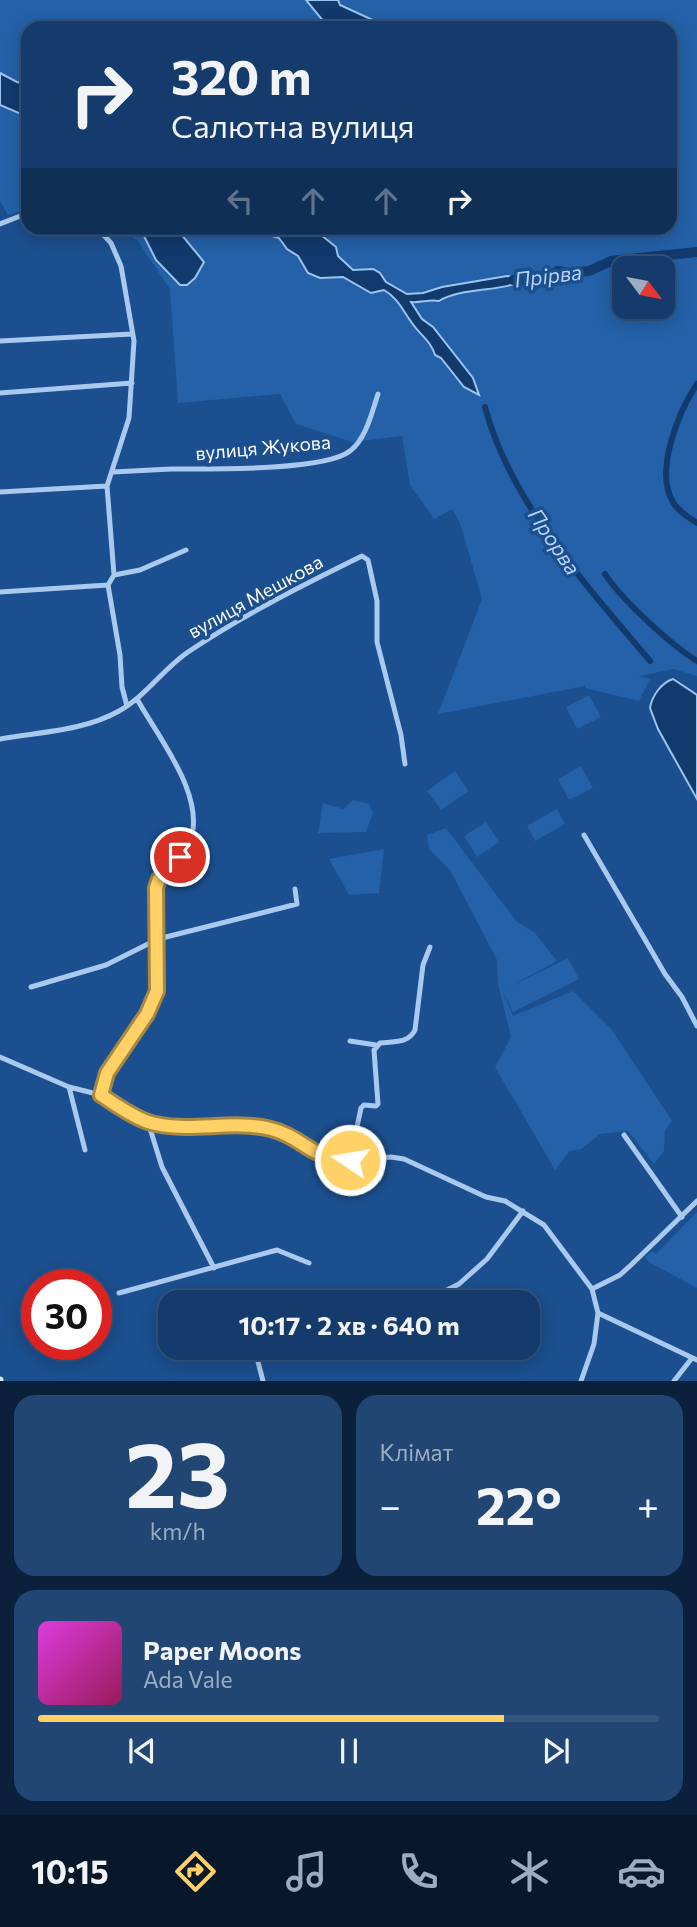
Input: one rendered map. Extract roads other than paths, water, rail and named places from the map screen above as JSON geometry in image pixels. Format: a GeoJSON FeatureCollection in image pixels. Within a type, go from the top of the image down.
{"type":"FeatureCollection","features":[{"type":"Feature","properties":{"kind":"street"},"geometry":{"type":"LineString","coordinates":[[0,224],[21,216]]}},
{"type":"Feature","properties":{"kind":"street"},"geometry":{"type":"LineString","coordinates":[[104,235],[111,243],[121,266],[132,334],[129,418],[107,486],[114,575],[108,585],[122,687],[128,706]]}},
{"type":"Feature","properties":{"kind":"street"},"geometry":{"type":"LineString","coordinates":[[0,341],[132,334]]}},
{"type":"Feature","properties":{"kind":"street"},"geometry":{"type":"LineString","coordinates":[[0,393],[132,383]]}},
{"type":"Feature","properties":{"kind":"street","name":"вулиця Жукова"},"geometry":{"type":"LineString","coordinates":[[113,472],[295,465],[341,457],[355,447],[378,394]]}},
{"type":"Feature","properties":{"kind":"street"},"geometry":{"type":"LineString","coordinates":[[0,492],[107,486]]}},
{"type":"Feature","properties":{"kind":"street"},"geometry":{"type":"LineString","coordinates":[[114,575],[140,570],[186,550]]}},
{"type":"Feature","properties":{"kind":"street","name":"вулиця Мешкова"},"geometry":{"type":"LineString","coordinates":[[0,739],[85,724],[118,712],[137,699],[197,646],[244,617],[362,556],[368,560],[377,601],[377,642],[401,735],[405,764]]}},
{"type":"Feature","properties":{"kind":"street"},"geometry":{"type":"LineString","coordinates":[[0,592],[108,585]]}},
{"type":"Feature","properties":{"kind":"street"},"geometry":{"type":"LineString","coordinates":[[101,1095],[112,1065],[153,1003],[158,978],[156,888],[159,879],[180,857],[191,839],[194,821],[181,775],[137,699]]}},
{"type":"Feature","properties":{"kind":"street"},"geometry":{"type":"LineString","coordinates":[[584,835],[697,1026]]}},
{"type":"Feature","properties":{"kind":"street"},"geometry":{"type":"LineString","coordinates":[[31,987],[106,965],[158,939],[297,904],[295,889]]}},
{"type":"Feature","properties":{"kind":"street"},"geometry":{"type":"LineString","coordinates":[[350,1041],[376,1045],[407,1040],[412,1036],[423,965],[430,947]]}},
{"type":"Feature","properties":{"kind":"street"},"geometry":{"type":"LineString","coordinates":[[350,1160],[361,1108],[364,1105],[378,1104],[374,1050],[376,1045]]}},
{"type":"Feature","properties":{"kind":"street"},"geometry":{"type":"LineString","coordinates":[[0,1056],[69,1087],[101,1095],[148,1122],[179,1126],[245,1125],[286,1134],[324,1158],[404,1159],[523,1211],[544,1225],[592,1289],[598,1313],[594,1344],[581,1381]]}},
{"type":"Feature","properties":{"kind":"street"},"geometry":{"type":"LineString","coordinates":[[69,1087],[85,1150]]}},
{"type":"Feature","properties":{"kind":"street"},"geometry":{"type":"LineString","coordinates":[[148,1122],[162,1167],[214,1268]]}},
{"type":"Feature","properties":{"kind":"street"},"geometry":{"type":"LineString","coordinates":[[624,1135],[682,1217]]}},
{"type":"Feature","properties":{"kind":"street"},"geometry":{"type":"LineString","coordinates":[[592,1289],[620,1275],[697,1201]]}},
{"type":"Feature","properties":{"kind":"street"},"geometry":{"type":"LineString","coordinates":[[447,1290],[459,1284],[487,1259],[523,1211]]}},
{"type":"Feature","properties":{"kind":"street"},"geometry":{"type":"LineString","coordinates":[[118,1293],[277,1250],[309,1263]]}},
{"type":"Feature","properties":{"kind":"street"},"geometry":{"type":"LineString","coordinates":[[598,1313],[694,1359],[674,1381]]}},
{"type":"Feature","properties":{"kind":"street"},"geometry":{"type":"LineString","coordinates":[[258,1360],[263,1381]]}},
{"type":"Feature","properties":{"kind":"waterway","name":"Прірва"},"geometry":{"type":"LineString","coordinates":[[513,280],[545,277],[558,271],[589,271],[611,261],[697,252]]}},
{"type":"Feature","properties":{"kind":"waterway"},"geometry":{"type":"LineString","coordinates":[[697,384],[676,425],[667,458],[666,474],[673,502],[680,511],[697,523]]}},
{"type":"Feature","properties":{"kind":"waterway","name":"Прорва"},"geometry":{"type":"LineString","coordinates":[[485,407],[512,476],[532,509],[577,573],[650,661]]}},
{"type":"Feature","properties":{"kind":"waterway"},"geometry":{"type":"LineString","coordinates":[[605,574],[647,621],[697,661]]}}]}
